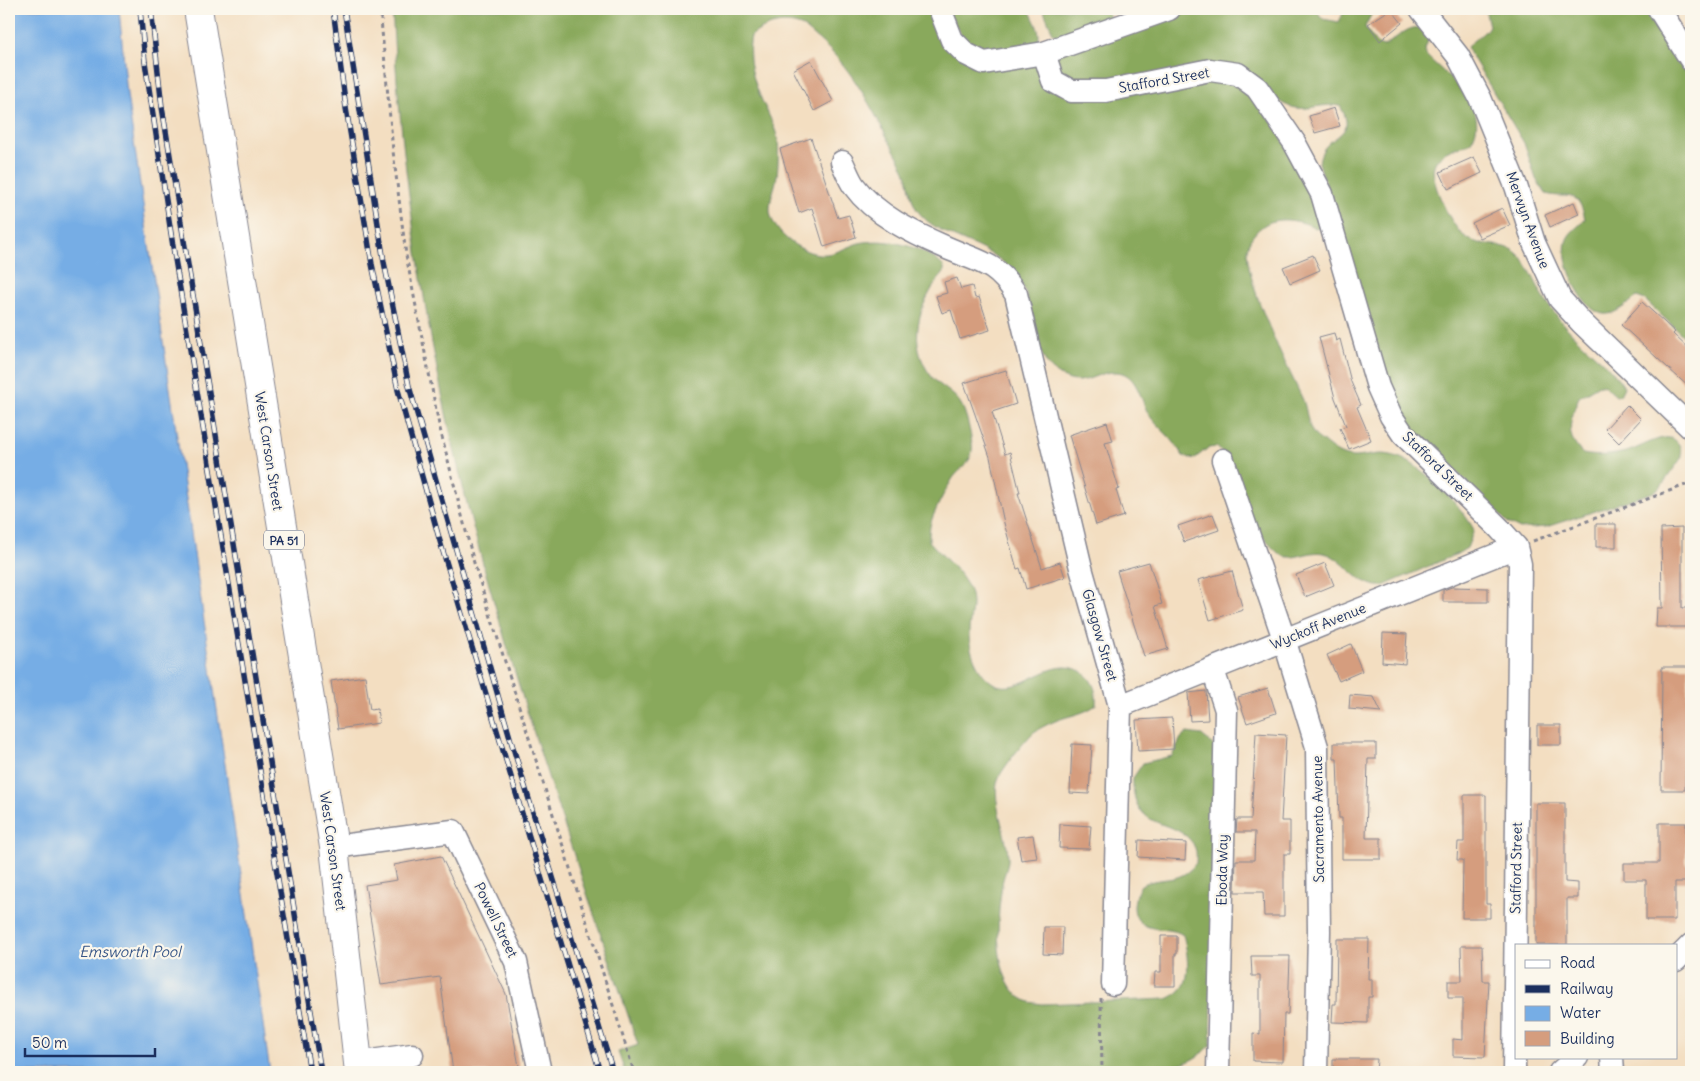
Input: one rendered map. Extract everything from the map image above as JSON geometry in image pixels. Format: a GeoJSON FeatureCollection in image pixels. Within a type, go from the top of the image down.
{"type":"FeatureCollection","features":[{"type":"Feature","properties":{"kind":"main road","name":"West Carson Street"},"geometry":{"type":"LineString","coordinates":[[198,9],[334,847],[359,1068]]}},
{"type":"Feature","properties":{"kind":"street"},"geometry":{"type":"LineString","coordinates":[[940,9],[952,40],[966,54],[984,63],[1044,52],[1170,9]]}},
{"type":"Feature","properties":{"kind":"street","name":"Merwyn Avenue"},"geometry":{"type":"LineString","coordinates":[[1421,9],[1458,56],[1480,98],[1516,186],[1534,242],[1560,299],[1582,323],[1691,428]]}},
{"type":"Feature","properties":{"kind":"street"},"geometry":{"type":"LineString","coordinates":[[1659,9],[1691,60]]}},
{"type":"Feature","properties":{"kind":"street","name":"Stafford Street"},"geometry":{"type":"LineString","coordinates":[[1044,52],[1054,81],[1070,91],[1106,91],[1210,70],[1238,74],[1257,88],[1294,142],[1322,194],[1378,387],[1391,416],[1418,450],[1479,506],[1516,547],[1520,564],[1516,944]]}},
{"type":"Feature","properties":{"kind":"street","name":"Glasgow Street"},"geometry":{"type":"LineString","coordinates":[[842,162],[854,186],[900,226],[946,248],[987,263],[1006,279],[1016,294],[1081,568],[1120,706],[1113,984]]}},
{"type":"Feature","properties":{"kind":"street","name":"Sacramento Avenue"},"geometry":{"type":"LineString","coordinates":[[1223,460],[1284,638],[1317,747],[1319,931],[1316,1072]]}},
{"type":"Feature","properties":{"kind":"street","name":"Wyckoff Avenue"},"geometry":{"type":"LineString","coordinates":[[1120,706],[1213,670],[1284,638],[1516,547]]}},
{"type":"Feature","properties":{"kind":"street","name":"Eboda Way"},"geometry":{"type":"LineString","coordinates":[[1213,670],[1226,710],[1218,1072]]}},
{"type":"Feature","properties":{"kind":"street","name":"Powell Street"},"geometry":{"type":"LineString","coordinates":[[334,847],[453,831],[516,962],[540,1072]]}},
{"type":"Feature","properties":{"kind":"street"},"geometry":{"type":"LineString","coordinates":[[1678,958],[1691,945]]}},
{"type":"Feature","properties":{"kind":"street","name":"Stafford Street"},"geometry":{"type":"LineString","coordinates":[[1514,1072],[1515,987]]}},
{"type":"Feature","properties":{"kind":"street"},"geometry":{"type":"LineString","coordinates":[[359,1068],[412,1055]]}},
{"type":"Feature","properties":{"kind":"street"},"geometry":{"type":"LineString","coordinates":[[1560,1072],[1576,1058]]}},
{"type":"Feature","properties":{"kind":"street"},"geometry":{"type":"LineString","coordinates":[[1612,1058],[1612,1072]]}},
{"type":"Feature","properties":{"kind":"path"},"geometry":{"type":"LineString","coordinates":[[380,9],[393,151],[406,254],[441,434],[474,563],[634,1072]]}},
{"type":"Feature","properties":{"kind":"path"},"geometry":{"type":"LineString","coordinates":[[1516,547],[1691,483]]}},
{"type":"Feature","properties":{"kind":"path"},"geometry":{"type":"LineString","coordinates":[[1102,1072],[1101,995],[1113,984]]}},
{"type":"Feature","properties":{"kind":"green space"},"geometry":{"type":"Polygon","coordinates":[[[392,9],[930,9],[947,48],[1040,59],[1049,83],[1210,79],[1241,88],[1257,102],[1269,117],[1290,154],[1324,225],[1316,228],[1291,220],[1278,220],[1266,224],[1256,232],[1247,247],[1249,268],[1254,287],[1278,347],[1303,400],[1311,429],[1315,436],[1345,456],[1385,454],[1405,460],[1417,467],[1451,498],[1474,530],[1467,548],[1383,586],[1369,584],[1356,576],[1338,560],[1325,553],[1318,552],[1289,557],[1278,552],[1260,533],[1231,468],[1217,447],[1208,448],[1194,459],[1183,456],[1172,440],[1152,419],[1135,384],[1125,374],[1117,372],[1101,374],[1081,381],[1074,381],[1056,373],[1042,355],[1026,293],[1021,283],[1011,269],[998,259],[984,250],[940,229],[927,221],[917,210],[901,162],[865,97],[840,61],[809,31],[789,23],[763,28],[751,36],[752,73],[778,141],[777,172],[770,207],[772,220],[777,228],[791,242],[809,252],[827,254],[870,241],[893,242],[916,249],[936,260],[944,267],[944,273],[927,297],[922,310],[918,324],[919,351],[932,377],[956,398],[962,406],[968,424],[972,449],[969,461],[953,478],[937,508],[931,523],[929,541],[957,571],[970,591],[972,602],[969,640],[972,654],[978,667],[987,679],[1003,686],[1014,685],[1048,671],[1071,667],[1086,675],[1095,691],[1096,705],[1034,732],[1025,741],[999,777],[996,795],[1008,860],[1000,898],[998,931],[999,949],[1007,980],[1015,993],[1027,1001],[1042,1004],[1167,999],[1181,989],[1188,969],[1183,935],[1175,931],[1153,928],[1143,924],[1135,915],[1134,903],[1141,885],[1177,877],[1190,870],[1196,863],[1196,850],[1188,838],[1179,831],[1158,823],[1140,809],[1135,797],[1133,778],[1143,763],[1172,756],[1181,738],[1187,733],[1202,735],[1216,748],[1211,1045],[1200,1055],[1172,1067],[1133,1067],[1119,1072],[625,1072],[618,1052],[638,1045],[561,816],[506,643],[470,515],[437,372],[424,300],[404,155],[392,9]]]}},
{"type":"Feature","properties":{"kind":"green space"},"geometry":{"type":"Polygon","coordinates":[[[947,9],[1029,9],[1039,33],[1038,42],[1036,46],[999,56],[966,45],[947,9]]]}},
{"type":"Feature","properties":{"kind":"green space"},"geometry":{"type":"Polygon","coordinates":[[[1043,9],[1107,9],[1111,22],[1062,40],[1053,33],[1043,9]]]}},
{"type":"Feature","properties":{"kind":"green space"},"geometry":{"type":"Polygon","coordinates":[[[1185,9],[1315,9],[1323,19],[1339,22],[1345,9],[1374,9],[1365,27],[1377,44],[1384,46],[1408,30],[1419,28],[1424,31],[1429,38],[1425,49],[1426,55],[1465,94],[1476,118],[1476,130],[1470,143],[1441,155],[1435,163],[1433,170],[1441,201],[1452,222],[1470,240],[1515,251],[1521,257],[1555,314],[1573,335],[1612,371],[1624,387],[1620,395],[1616,396],[1605,386],[1599,385],[1579,397],[1570,427],[1573,441],[1577,447],[1583,454],[1604,455],[1626,452],[1660,439],[1668,438],[1675,440],[1680,446],[1682,457],[1662,485],[1654,492],[1546,527],[1520,529],[1508,523],[1398,414],[1319,163],[1326,146],[1343,131],[1346,125],[1340,106],[1328,105],[1296,108],[1289,106],[1274,98],[1241,69],[1127,84],[1060,80],[1049,55],[1185,9]]]}},
{"type":"Feature","properties":{"kind":"green space"},"geometry":{"type":"Polygon","coordinates":[[[1485,9],[1647,9],[1691,79],[1691,343],[1645,300],[1637,297],[1617,311],[1603,314],[1595,311],[1580,294],[1574,284],[1565,250],[1569,235],[1585,219],[1579,202],[1571,197],[1546,194],[1536,179],[1524,143],[1467,47],[1489,26],[1485,9]]]}},
{"type":"Feature","properties":{"kind":"water","name":"Emsworth Pool"},"geometry":{"type":"Polygon","coordinates":[[[9,9],[119,9],[127,95],[270,1072],[9,1072],[9,9]]]}},
{"type":"Feature","properties":{"kind":"building"},"geometry":{"type":"Polygon","coordinates":[[[1391,9],[1402,23],[1380,41],[1368,24],[1391,9]]]}},
{"type":"Feature","properties":{"kind":"building"},"geometry":{"type":"Polygon","coordinates":[[[811,60],[833,101],[814,111],[793,70],[811,60]]]}},
{"type":"Feature","properties":{"kind":"building"},"geometry":{"type":"Polygon","coordinates":[[[1334,108],[1340,126],[1315,133],[1309,116],[1334,108]]]}},
{"type":"Feature","properties":{"kind":"building"},"geometry":{"type":"Polygon","coordinates":[[[811,138],[838,218],[849,215],[856,237],[824,247],[812,208],[799,213],[780,149],[811,138]]]}},
{"type":"Feature","properties":{"kind":"building"},"geometry":{"type":"Polygon","coordinates":[[[1474,157],[1482,173],[1448,189],[1440,172],[1474,157]]]}},
{"type":"Feature","properties":{"kind":"building"},"geometry":{"type":"Polygon","coordinates":[[[1574,202],[1579,214],[1550,227],[1545,215],[1574,202]]]}},
{"type":"Feature","properties":{"kind":"building"},"geometry":{"type":"Polygon","coordinates":[[[1502,208],[1510,225],[1480,238],[1472,223],[1502,208]]]}},
{"type":"Feature","properties":{"kind":"building"},"geometry":{"type":"Polygon","coordinates":[[[1313,255],[1320,270],[1290,283],[1283,267],[1313,255]]]}},
{"type":"Feature","properties":{"kind":"building"},"geometry":{"type":"Polygon","coordinates":[[[957,278],[961,289],[972,286],[975,298],[979,297],[990,330],[960,339],[951,310],[942,313],[936,296],[947,293],[944,282],[957,278]]]}},
{"type":"Feature","properties":{"kind":"building"},"geometry":{"type":"Polygon","coordinates":[[[1642,302],[1675,332],[1673,334],[1691,351],[1691,389],[1621,325],[1642,302]]]}},
{"type":"Feature","properties":{"kind":"building"},"geometry":{"type":"Polygon","coordinates":[[[1334,333],[1336,341],[1340,339],[1351,382],[1361,405],[1357,407],[1371,440],[1349,449],[1340,428],[1346,426],[1335,398],[1319,337],[1334,333]]]}},
{"type":"Feature","properties":{"kind":"building"},"geometry":{"type":"Polygon","coordinates":[[[1006,370],[1016,404],[992,412],[1005,454],[1010,452],[1020,493],[1018,493],[1042,568],[1060,562],[1065,577],[1026,589],[1020,568],[1017,569],[1004,523],[990,457],[964,383],[1006,370]]]}},
{"type":"Feature","properties":{"kind":"building"},"geometry":{"type":"Polygon","coordinates":[[[1627,405],[1641,419],[1619,443],[1605,429],[1627,405]]]}},
{"type":"Feature","properties":{"kind":"building"},"geometry":{"type":"Polygon","coordinates":[[[1107,422],[1113,441],[1105,443],[1119,489],[1116,490],[1124,516],[1096,525],[1069,435],[1107,422]]]}},
{"type":"Feature","properties":{"kind":"building"},"geometry":{"type":"Polygon","coordinates":[[[1213,514],[1219,530],[1184,542],[1178,526],[1213,514]]]}},
{"type":"Feature","properties":{"kind":"building"},"geometry":{"type":"Polygon","coordinates":[[[1596,524],[1616,524],[1616,547],[1596,547],[1596,524]]]}},
{"type":"Feature","properties":{"kind":"building"},"geometry":{"type":"Polygon","coordinates":[[[1682,528],[1682,608],[1689,608],[1689,627],[1656,627],[1657,608],[1662,608],[1661,529],[1682,528]]]}},
{"type":"Feature","properties":{"kind":"building"},"geometry":{"type":"Polygon","coordinates":[[[1149,562],[1162,604],[1155,606],[1168,649],[1144,656],[1117,571],[1149,562]]]}},
{"type":"Feature","properties":{"kind":"building"},"geometry":{"type":"Polygon","coordinates":[[[1325,563],[1334,585],[1305,597],[1296,575],[1325,563]]]}},
{"type":"Feature","properties":{"kind":"building"},"geometry":{"type":"Polygon","coordinates":[[[1232,571],[1243,610],[1210,620],[1198,580],[1232,571]]]}},
{"type":"Feature","properties":{"kind":"building"},"geometry":{"type":"Polygon","coordinates":[[[1452,587],[1488,588],[1488,602],[1443,602],[1443,590],[1452,587]]]}},
{"type":"Feature","properties":{"kind":"building"},"geometry":{"type":"Polygon","coordinates":[[[1383,633],[1407,634],[1405,664],[1382,662],[1383,633]]]}},
{"type":"Feature","properties":{"kind":"building"},"geometry":{"type":"Polygon","coordinates":[[[1351,644],[1362,671],[1339,681],[1327,655],[1351,644]]]}},
{"type":"Feature","properties":{"kind":"building"},"geometry":{"type":"Polygon","coordinates":[[[1662,667],[1688,667],[1685,790],[1661,790],[1662,667]]]}},
{"type":"Feature","properties":{"kind":"building"},"geometry":{"type":"Polygon","coordinates":[[[365,676],[370,710],[377,709],[379,723],[338,729],[331,681],[365,676]]]}},
{"type":"Feature","properties":{"kind":"building"},"geometry":{"type":"Polygon","coordinates":[[[1268,688],[1276,713],[1247,723],[1238,697],[1268,688]]]}},
{"type":"Feature","properties":{"kind":"building"},"geometry":{"type":"Polygon","coordinates":[[[1206,691],[1208,720],[1190,721],[1188,693],[1206,691]]]}},
{"type":"Feature","properties":{"kind":"building"},"geometry":{"type":"Polygon","coordinates":[[[1350,695],[1374,697],[1381,712],[1349,709],[1350,695]]]}},
{"type":"Feature","properties":{"kind":"building"},"geometry":{"type":"Polygon","coordinates":[[[1172,718],[1174,749],[1138,751],[1136,720],[1172,718]]]}},
{"type":"Feature","properties":{"kind":"building"},"geometry":{"type":"Polygon","coordinates":[[[1537,725],[1561,725],[1561,745],[1537,745],[1537,725]]]}},
{"type":"Feature","properties":{"kind":"building"},"geometry":{"type":"Polygon","coordinates":[[[1256,733],[1286,735],[1281,821],[1290,821],[1290,854],[1284,854],[1284,916],[1264,916],[1263,892],[1235,892],[1236,860],[1254,860],[1255,832],[1236,832],[1237,819],[1251,819],[1256,733]]]}},
{"type":"Feature","properties":{"kind":"building"},"geometry":{"type":"Polygon","coordinates":[[[1334,743],[1376,743],[1376,759],[1368,759],[1366,838],[1381,838],[1381,859],[1342,859],[1342,818],[1339,818],[1337,759],[1334,759],[1334,743]]]}},
{"type":"Feature","properties":{"kind":"building"},"geometry":{"type":"Polygon","coordinates":[[[1072,744],[1092,745],[1089,794],[1070,793],[1072,744]]]}},
{"type":"Feature","properties":{"kind":"building"},"geometry":{"type":"Polygon","coordinates":[[[1464,795],[1486,795],[1486,904],[1490,904],[1490,918],[1462,918],[1463,860],[1457,860],[1458,842],[1464,842],[1464,795]]]}},
{"type":"Feature","properties":{"kind":"building"},"geometry":{"type":"Polygon","coordinates":[[[1536,803],[1565,803],[1565,882],[1578,883],[1578,898],[1567,898],[1567,944],[1536,944],[1536,803]]]}},
{"type":"Feature","properties":{"kind":"building"},"geometry":{"type":"Polygon","coordinates":[[[1659,823],[1686,823],[1686,864],[1689,864],[1689,882],[1675,882],[1675,920],[1646,920],[1646,880],[1624,880],[1624,863],[1659,863],[1659,823]]]}},
{"type":"Feature","properties":{"kind":"building"},"geometry":{"type":"Polygon","coordinates":[[[1060,824],[1091,826],[1089,849],[1059,848],[1060,824]]]}},
{"type":"Feature","properties":{"kind":"building"},"geometry":{"type":"Polygon","coordinates":[[[1033,835],[1037,858],[1021,860],[1017,837],[1033,835]]]}},
{"type":"Feature","properties":{"kind":"building"},"geometry":{"type":"Polygon","coordinates":[[[1139,840],[1186,843],[1185,860],[1138,857],[1139,840]]]}},
{"type":"Feature","properties":{"kind":"building"},"geometry":{"type":"Polygon","coordinates":[[[441,856],[506,994],[520,1072],[453,1072],[440,977],[381,985],[365,885],[397,880],[394,865],[441,856]]]}},
{"type":"Feature","properties":{"kind":"building"},"geometry":{"type":"Polygon","coordinates":[[[1044,927],[1063,927],[1062,955],[1043,954],[1044,927]]]}},
{"type":"Feature","properties":{"kind":"building"},"geometry":{"type":"Polygon","coordinates":[[[1161,936],[1177,936],[1175,986],[1154,986],[1155,972],[1161,972],[1161,936]]]}},
{"type":"Feature","properties":{"kind":"building"},"geometry":{"type":"Polygon","coordinates":[[[1337,939],[1369,939],[1368,979],[1372,979],[1372,997],[1368,997],[1368,1023],[1332,1022],[1333,1004],[1336,1004],[1337,939]]]}},
{"type":"Feature","properties":{"kind":"building"},"geometry":{"type":"Polygon","coordinates":[[[1461,946],[1482,946],[1483,981],[1489,981],[1485,1057],[1453,1056],[1453,1039],[1463,1040],[1463,998],[1448,998],[1448,981],[1462,981],[1461,946]]]}},
{"type":"Feature","properties":{"kind":"building"},"geometry":{"type":"Polygon","coordinates":[[[1251,956],[1290,956],[1288,1014],[1284,1014],[1283,1062],[1253,1061],[1253,1033],[1260,1034],[1260,976],[1252,976],[1251,956]]]}},
{"type":"Feature","properties":{"kind":"building"},"geometry":{"type":"Polygon","coordinates":[[[1333,1059],[1377,1059],[1376,1072],[1333,1072],[1333,1059]]]}},
{"type":"Feature","properties":{"kind":"railway"},"geometry":{"type":"LineString","coordinates":[[140,9],[145,62],[174,253],[310,1072]]}},
{"type":"Feature","properties":{"kind":"railway"},"geometry":{"type":"LineString","coordinates":[[151,9],[162,107],[321,1072]]}},
{"type":"Feature","properties":{"kind":"railway"},"geometry":{"type":"LineString","coordinates":[[333,9],[346,108],[372,264],[398,390],[439,538],[600,1072]]}},
{"type":"Feature","properties":{"kind":"railway"},"geometry":{"type":"LineString","coordinates":[[344,9],[384,262],[409,386],[511,741],[613,1072]]}}]}
